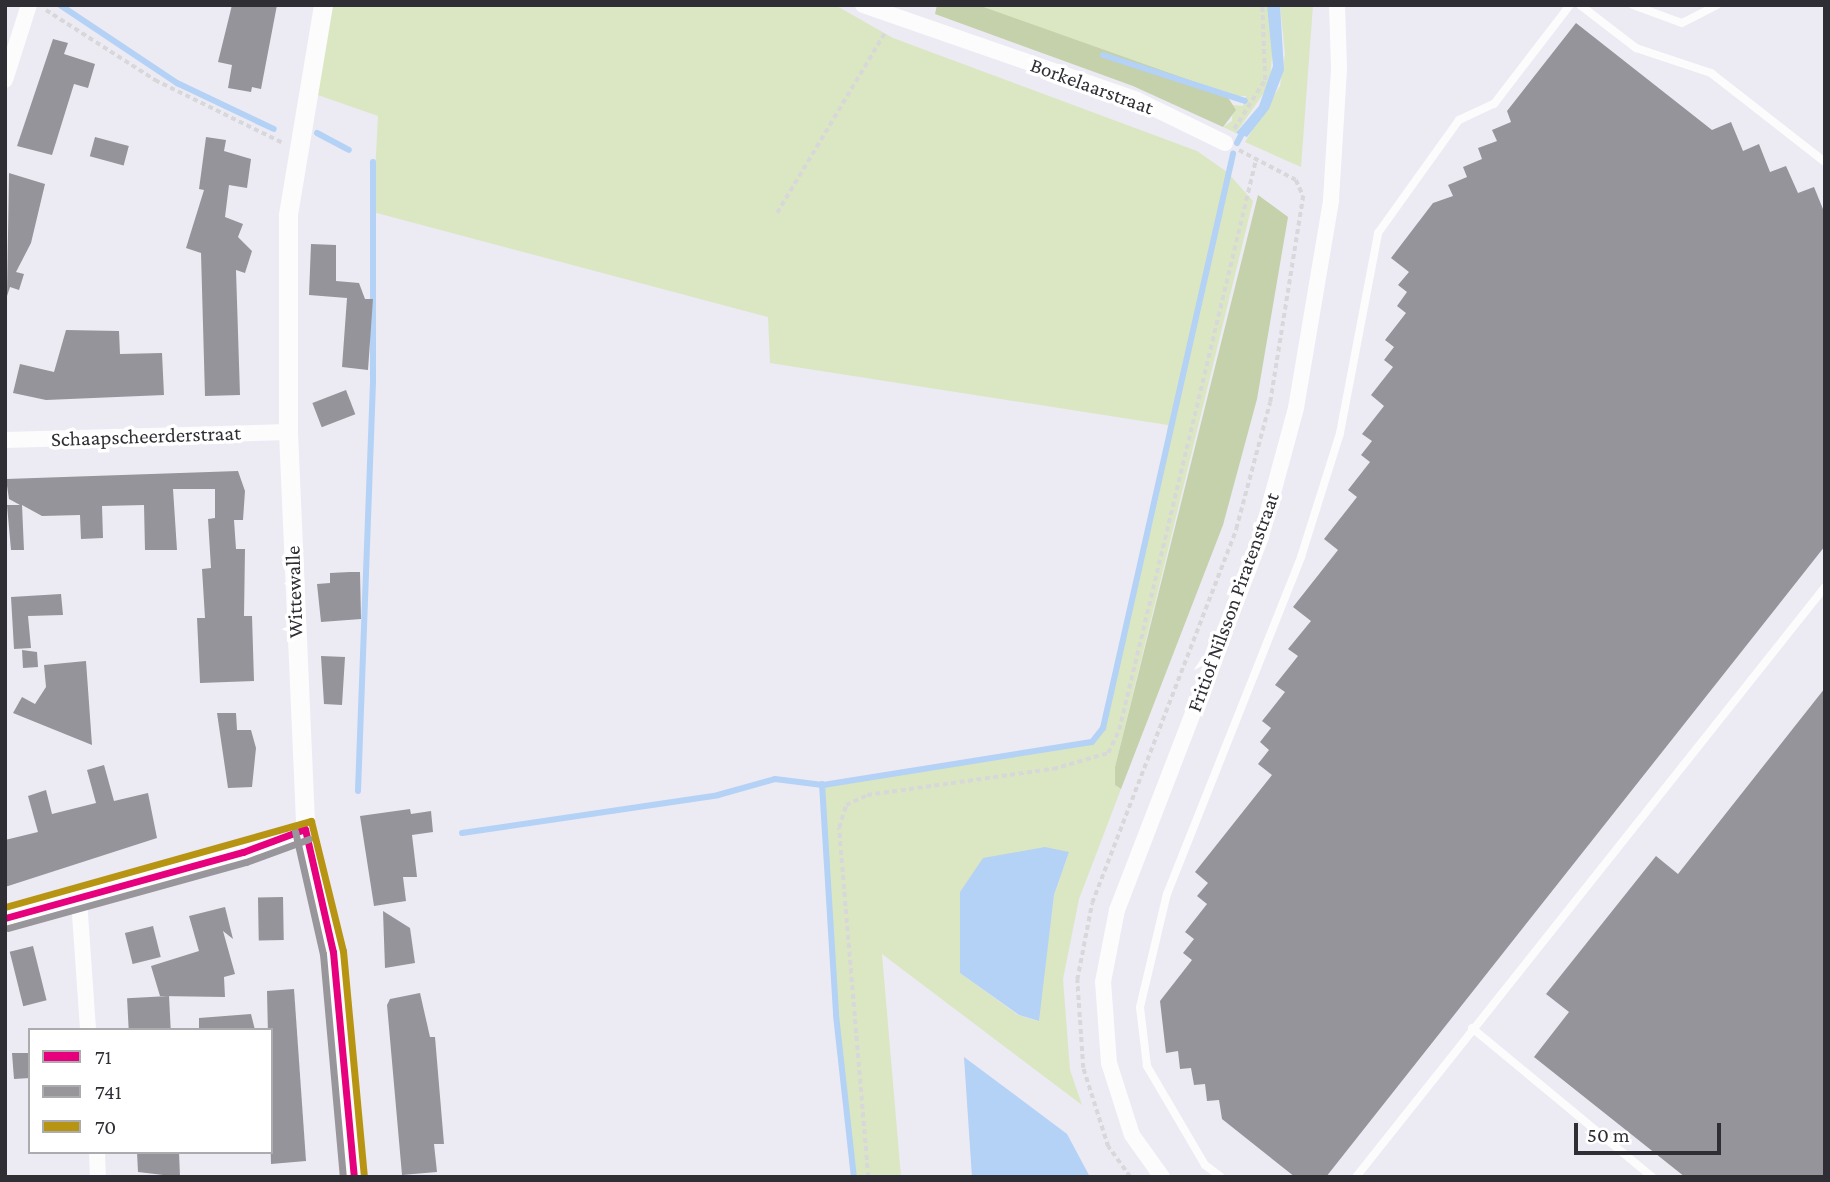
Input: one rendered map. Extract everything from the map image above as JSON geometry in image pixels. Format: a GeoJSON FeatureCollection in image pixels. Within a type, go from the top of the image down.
{"type":"FeatureCollection","features":[{"type":"Feature","properties":{"kind":"street"},"geometry":{"type":"LineString","coordinates":[[5,80],[29,5]]}},
{"type":"Feature","properties":{"kind":"street","name":"Wittewalle"},"geometry":{"type":"LineString","coordinates":[[323,5],[288,215],[288,432],[305,829],[333,952],[354,1177]]}},
{"type":"Feature","properties":{"kind":"street","name":"Borkelaarstraat"},"geometry":{"type":"LineString","coordinates":[[863,5],[1137,100],[1225,143]]}},
{"type":"Feature","properties":{"kind":"street","name":"Fritiof Nilsson Piratenstraat"},"geometry":{"type":"LineString","coordinates":[[1162,1177],[1132,1135],[1109,1063],[1103,982],[1117,910],[1261,537],[1296,408],[1331,200],[1339,68],[1337,5]]}},
{"type":"Feature","properties":{"kind":"street","name":"Schaapscheerderstraat"},"geometry":{"type":"LineString","coordinates":[[5,440],[288,432]]}},
{"type":"Feature","properties":{"kind":"street"},"geometry":{"type":"LineString","coordinates":[[5,918],[79,900],[305,829]]}},
{"type":"Feature","properties":{"kind":"street"},"geometry":{"type":"LineString","coordinates":[[79,900],[88,1028]]}},
{"type":"Feature","properties":{"kind":"street"},"geometry":{"type":"LineString","coordinates":[[97,1154],[98,1177]]}},
{"type":"Feature","properties":{"kind":"lane"},"geometry":{"type":"LineString","coordinates":[[1221,1177],[1205,1165],[1147,1066],[1140,1007],[1167,894],[1301,557],[1340,433],[1378,233],[1459,120],[1494,104],[1570,5]]}},
{"type":"Feature","properties":{"kind":"lane"},"geometry":{"type":"LineString","coordinates":[[1580,5],[1636,48],[1711,73],[1825,162]]}},
{"type":"Feature","properties":{"kind":"lane"},"geometry":{"type":"LineString","coordinates":[[1633,5],[1682,23],[1717,5]]}},
{"type":"Feature","properties":{"kind":"lane"},"geometry":{"type":"LineString","coordinates":[[1356,1177],[1825,587]]}},
{"type":"Feature","properties":{"kind":"lane"},"geometry":{"type":"LineString","coordinates":[[1472,1028],[1651,1177]]}},
{"type":"Feature","properties":{"kind":"path"},"geometry":{"type":"LineString","coordinates":[[38,5],[155,80],[297,149]]}},
{"type":"Feature","properties":{"kind":"path"},"geometry":{"type":"LineString","coordinates":[[1130,1177],[1108,1147],[1083,1068],[1077,980],[1092,903],[1236,529],[1270,402],[1303,196],[1296,180],[1225,143],[1265,80],[1262,5]]}},
{"type":"Feature","properties":{"kind":"path"},"geometry":{"type":"LineString","coordinates":[[778,213],[894,17]]}},
{"type":"Feature","properties":{"kind":"path"},"geometry":{"type":"LineString","coordinates":[[868,1177],[839,828],[846,805],[867,795],[1053,769],[1108,753],[1119,730],[1256,159]]}},
{"type":"Feature","properties":{"kind":"green space"},"geometry":{"type":"Polygon","coordinates":[[[333,5],[835,5],[893,38],[1197,151],[1227,172],[1253,201],[1115,767],[1115,785],[1121,789],[1079,899],[1063,979],[1070,1070],[1082,1105],[882,954],[901,1177],[854,1177],[836,1015],[822,784],[1092,742],[1103,728],[1159,495],[1168,425],[770,363],[768,317],[373,212],[378,116],[315,94],[333,5]],[[1069,852],[960,973],[1018,1015],[1038,1021],[1054,895],[1069,852]]]}},
{"type":"Feature","properties":{"kind":"green space"},"geometry":{"type":"Polygon","coordinates":[[[937,5],[978,5],[1206,86],[1227,96],[1236,110],[1223,127],[1133,86],[935,14],[937,5]]]}},
{"type":"Feature","properties":{"kind":"green space"},"geometry":{"type":"Polygon","coordinates":[[[978,5],[1267,5],[1273,41],[1270,84],[1236,133],[1223,127],[1232,121],[1233,105],[1243,106],[1246,96],[1227,96],[1074,44],[978,5]]]}},
{"type":"Feature","properties":{"kind":"green space"},"geometry":{"type":"Polygon","coordinates":[[[1280,5],[1313,5],[1301,167],[1245,142],[1280,86],[1285,54],[1280,5]]]}},
{"type":"Feature","properties":{"kind":"green space"},"geometry":{"type":"Polygon","coordinates":[[[1258,195],[1288,217],[1257,399],[1223,525],[1121,789],[1115,785],[1115,767],[1258,195]]]}},
{"type":"Feature","properties":{"kind":"water"},"geometry":{"type":"Polygon","coordinates":[[[1267,5],[1280,5],[1284,70],[1269,109],[1247,137],[1236,133],[1259,106],[1273,66],[1267,5]]]}},
{"type":"Feature","properties":{"kind":"water"},"geometry":{"type":"Polygon","coordinates":[[[1045,847],[1069,852],[1054,895],[1039,1021],[1019,1015],[960,973],[960,892],[983,858],[1045,847]]]}},
{"type":"Feature","properties":{"kind":"water"},"geometry":{"type":"Polygon","coordinates":[[[964,1057],[1067,1134],[1090,1177],[972,1177],[964,1057]]]}},
{"type":"Feature","properties":{"kind":"building"},"geometry":{"type":"Polygon","coordinates":[[[232,5],[277,5],[261,89],[252,87],[251,92],[228,88],[232,65],[218,62],[232,5]]]}},
{"type":"Feature","properties":{"kind":"building"},"geometry":{"type":"Polygon","coordinates":[[[1576,23],[1712,130],[1731,122],[1743,151],[1759,144],[1770,172],[1786,166],[1798,193],[1814,187],[1825,214],[1825,546],[1326,1177],[1295,1177],[1222,1119],[1219,1100],[1207,1101],[1205,1084],[1194,1085],[1191,1068],[1180,1069],[1178,1051],[1166,1053],[1160,1001],[1192,960],[1183,953],[1194,939],[1185,932],[1207,904],[1197,896],[1208,883],[1195,872],[1272,775],[1258,764],[1269,750],[1260,742],[1271,728],[1262,721],[1285,692],[1275,685],[1298,656],[1288,649],[1311,621],[1293,607],[1338,550],[1324,539],[1357,497],[1348,490],[1370,462],[1361,455],[1372,441],[1362,434],[1384,406],[1371,395],[1393,367],[1384,360],[1394,347],[1385,340],[1406,313],[1397,306],[1407,292],[1398,285],[1409,272],[1391,258],[1433,203],[1453,196],[1448,185],[1467,177],[1463,167],[1482,159],[1478,148],[1497,141],[1492,130],[1511,122],[1507,111],[1576,23]]]}},
{"type":"Feature","properties":{"kind":"building"},"geometry":{"type":"Polygon","coordinates":[[[53,39],[68,43],[64,54],[95,64],[88,88],[74,84],[52,155],[17,146],[53,39]]]}},
{"type":"Feature","properties":{"kind":"building"},"geometry":{"type":"Polygon","coordinates":[[[95,137],[129,146],[124,165],[90,156],[95,137]]]}},
{"type":"Feature","properties":{"kind":"building"},"geometry":{"type":"Polygon","coordinates":[[[206,137],[226,140],[224,151],[251,159],[247,188],[229,185],[225,217],[243,224],[238,237],[252,251],[245,273],[236,270],[240,395],[205,396],[201,253],[186,248],[204,190],[199,189],[206,137]]]}},
{"type":"Feature","properties":{"kind":"building"},"geometry":{"type":"Polygon","coordinates":[[[9,173],[45,184],[31,243],[16,272],[24,274],[19,290],[10,287],[7,296],[9,173]]]}},
{"type":"Feature","properties":{"kind":"building"},"geometry":{"type":"Polygon","coordinates":[[[311,244],[336,245],[336,281],[359,283],[365,299],[373,299],[368,370],[342,367],[347,298],[309,295],[311,244]]]}},
{"type":"Feature","properties":{"kind":"building"},"geometry":{"type":"Polygon","coordinates":[[[66,330],[119,331],[120,354],[162,353],[164,395],[46,400],[13,393],[20,364],[54,372],[66,330]]]}},
{"type":"Feature","properties":{"kind":"building"},"geometry":{"type":"Polygon","coordinates":[[[346,390],[355,414],[322,427],[312,403],[346,390]]]}},
{"type":"Feature","properties":{"kind":"building"},"geometry":{"type":"Polygon","coordinates":[[[238,471],[245,491],[243,520],[234,520],[236,549],[245,549],[244,616],[252,616],[254,681],[200,683],[197,618],[205,618],[202,569],[211,568],[208,519],[215,518],[215,489],[173,489],[177,550],[145,550],[144,505],[102,506],[103,538],[81,539],[80,515],[42,516],[22,505],[24,550],[11,550],[7,505],[20,505],[9,499],[6,479],[238,471]]]}},
{"type":"Feature","properties":{"kind":"building"},"geometry":{"type":"Polygon","coordinates":[[[360,572],[361,619],[321,622],[317,584],[330,583],[330,573],[360,572]]]}},
{"type":"Feature","properties":{"kind":"building"},"geometry":{"type":"Polygon","coordinates":[[[61,594],[63,615],[28,616],[31,648],[14,649],[11,597],[61,594]]]}},
{"type":"Feature","properties":{"kind":"building"},"geometry":{"type":"Polygon","coordinates":[[[22,650],[37,652],[38,667],[23,668],[22,650]]]}},
{"type":"Feature","properties":{"kind":"building"},"geometry":{"type":"Polygon","coordinates":[[[321,656],[345,657],[342,705],[324,704],[321,656]]]}},
{"type":"Feature","properties":{"kind":"building"},"geometry":{"type":"Polygon","coordinates":[[[86,661],[92,745],[13,713],[22,697],[35,704],[46,687],[44,665],[86,661]]]}},
{"type":"Feature","properties":{"kind":"building"},"geometry":{"type":"Polygon","coordinates":[[[1825,688],[1825,1177],[1685,1177],[1534,1057],[1569,1012],[1546,994],[1656,856],[1678,874],[1825,688]]]}},
{"type":"Feature","properties":{"kind":"building"},"geometry":{"type":"Polygon","coordinates":[[[217,713],[236,713],[237,730],[251,730],[256,748],[252,787],[228,788],[217,713]]]}},
{"type":"Feature","properties":{"kind":"building"},"geometry":{"type":"Polygon","coordinates":[[[104,765],[114,801],[148,793],[157,838],[5,887],[5,840],[38,832],[28,796],[46,790],[52,814],[96,803],[87,770],[104,765]]]}},
{"type":"Feature","properties":{"kind":"building"},"geometry":{"type":"Polygon","coordinates":[[[410,809],[411,814],[431,811],[433,832],[412,835],[417,877],[403,877],[406,901],[374,906],[360,816],[410,809]]]}},
{"type":"Feature","properties":{"kind":"building"},"geometry":{"type":"Polygon","coordinates":[[[258,897],[283,897],[284,940],[259,940],[258,897]]]}},
{"type":"Feature","properties":{"kind":"building"},"geometry":{"type":"Polygon","coordinates":[[[225,907],[233,939],[223,931],[235,974],[224,977],[225,997],[160,996],[151,966],[199,951],[189,916],[225,907]]]}},
{"type":"Feature","properties":{"kind":"building"},"geometry":{"type":"Polygon","coordinates":[[[383,911],[410,928],[415,963],[385,968],[383,911]]]}},
{"type":"Feature","properties":{"kind":"building"},"geometry":{"type":"Polygon","coordinates":[[[153,926],[161,957],[133,964],[125,933],[153,926]]]}},
{"type":"Feature","properties":{"kind":"building"},"geometry":{"type":"Polygon","coordinates":[[[33,946],[47,1000],[23,1006],[10,952],[33,946]]]}},
{"type":"Feature","properties":{"kind":"building"},"geometry":{"type":"Polygon","coordinates":[[[294,989],[306,1161],[271,1164],[273,1028],[268,1028],[267,991],[294,989]]]}},
{"type":"Feature","properties":{"kind":"building"},"geometry":{"type":"Polygon","coordinates":[[[420,993],[430,1037],[435,1037],[444,1144],[434,1144],[437,1172],[402,1175],[387,1005],[390,999],[420,993]]]}},
{"type":"Feature","properties":{"kind":"building"},"geometry":{"type":"Polygon","coordinates":[[[169,996],[171,1028],[129,1028],[127,998],[169,996]]]}},
{"type":"Feature","properties":{"kind":"building"},"geometry":{"type":"Polygon","coordinates":[[[251,1014],[254,1028],[199,1028],[199,1018],[251,1014]]]}},
{"type":"Feature","properties":{"kind":"building"},"geometry":{"type":"Polygon","coordinates":[[[12,1053],[28,1053],[28,1078],[14,1079],[12,1053]]]}},
{"type":"Feature","properties":{"kind":"building"},"geometry":{"type":"Polygon","coordinates":[[[137,1154],[179,1154],[180,1177],[138,1172],[137,1154]]]}},
{"type":"Feature","properties":{"kind":"waterway"},"geometry":{"type":"LineString","coordinates":[[60,5],[177,83],[274,129]]}},
{"type":"Feature","properties":{"kind":"waterway"},"geometry":{"type":"LineString","coordinates":[[1103,55],[1245,101]]}},
{"type":"Feature","properties":{"kind":"waterway"},"geometry":{"type":"LineString","coordinates":[[1237,143],[1244,130]]}},
{"type":"Feature","properties":{"kind":"waterway"},"geometry":{"type":"LineString","coordinates":[[317,133],[349,150]]}},
{"type":"Feature","properties":{"kind":"waterway"},"geometry":{"type":"LineString","coordinates":[[462,833],[718,795],[775,779],[823,785],[1092,742],[1103,728],[1233,154]]}},
{"type":"Feature","properties":{"kind":"waterway"},"geometry":{"type":"LineString","coordinates":[[358,791],[373,382],[373,162]]}},
{"type":"Feature","properties":{"kind":"waterway"},"geometry":{"type":"LineString","coordinates":[[822,784],[836,1015],[854,1177]]}},
{"type":"Feature","properties":{"kind":"transit line","name":"70"},"geometry":{"type":"LineString","coordinates":[[5,907],[311,821],[343,951],[364,1176]]}},
{"type":"Feature","properties":{"kind":"transit line","name":"71"},"geometry":{"type":"LineString","coordinates":[[305,829],[333,952],[354,1177]]}},
{"type":"Feature","properties":{"kind":"transit line","name":"71"},"geometry":{"type":"LineString","coordinates":[[5,918],[243,852],[305,829]]}},
{"type":"Feature","properties":{"kind":"transit line","name":"741"},"geometry":{"type":"LineString","coordinates":[[295,831],[323,954],[343,1177]]}},
{"type":"Feature","properties":{"kind":"transit line","name":"741"},"geometry":{"type":"LineString","coordinates":[[8,928],[246,862],[309,839]]}}]}
